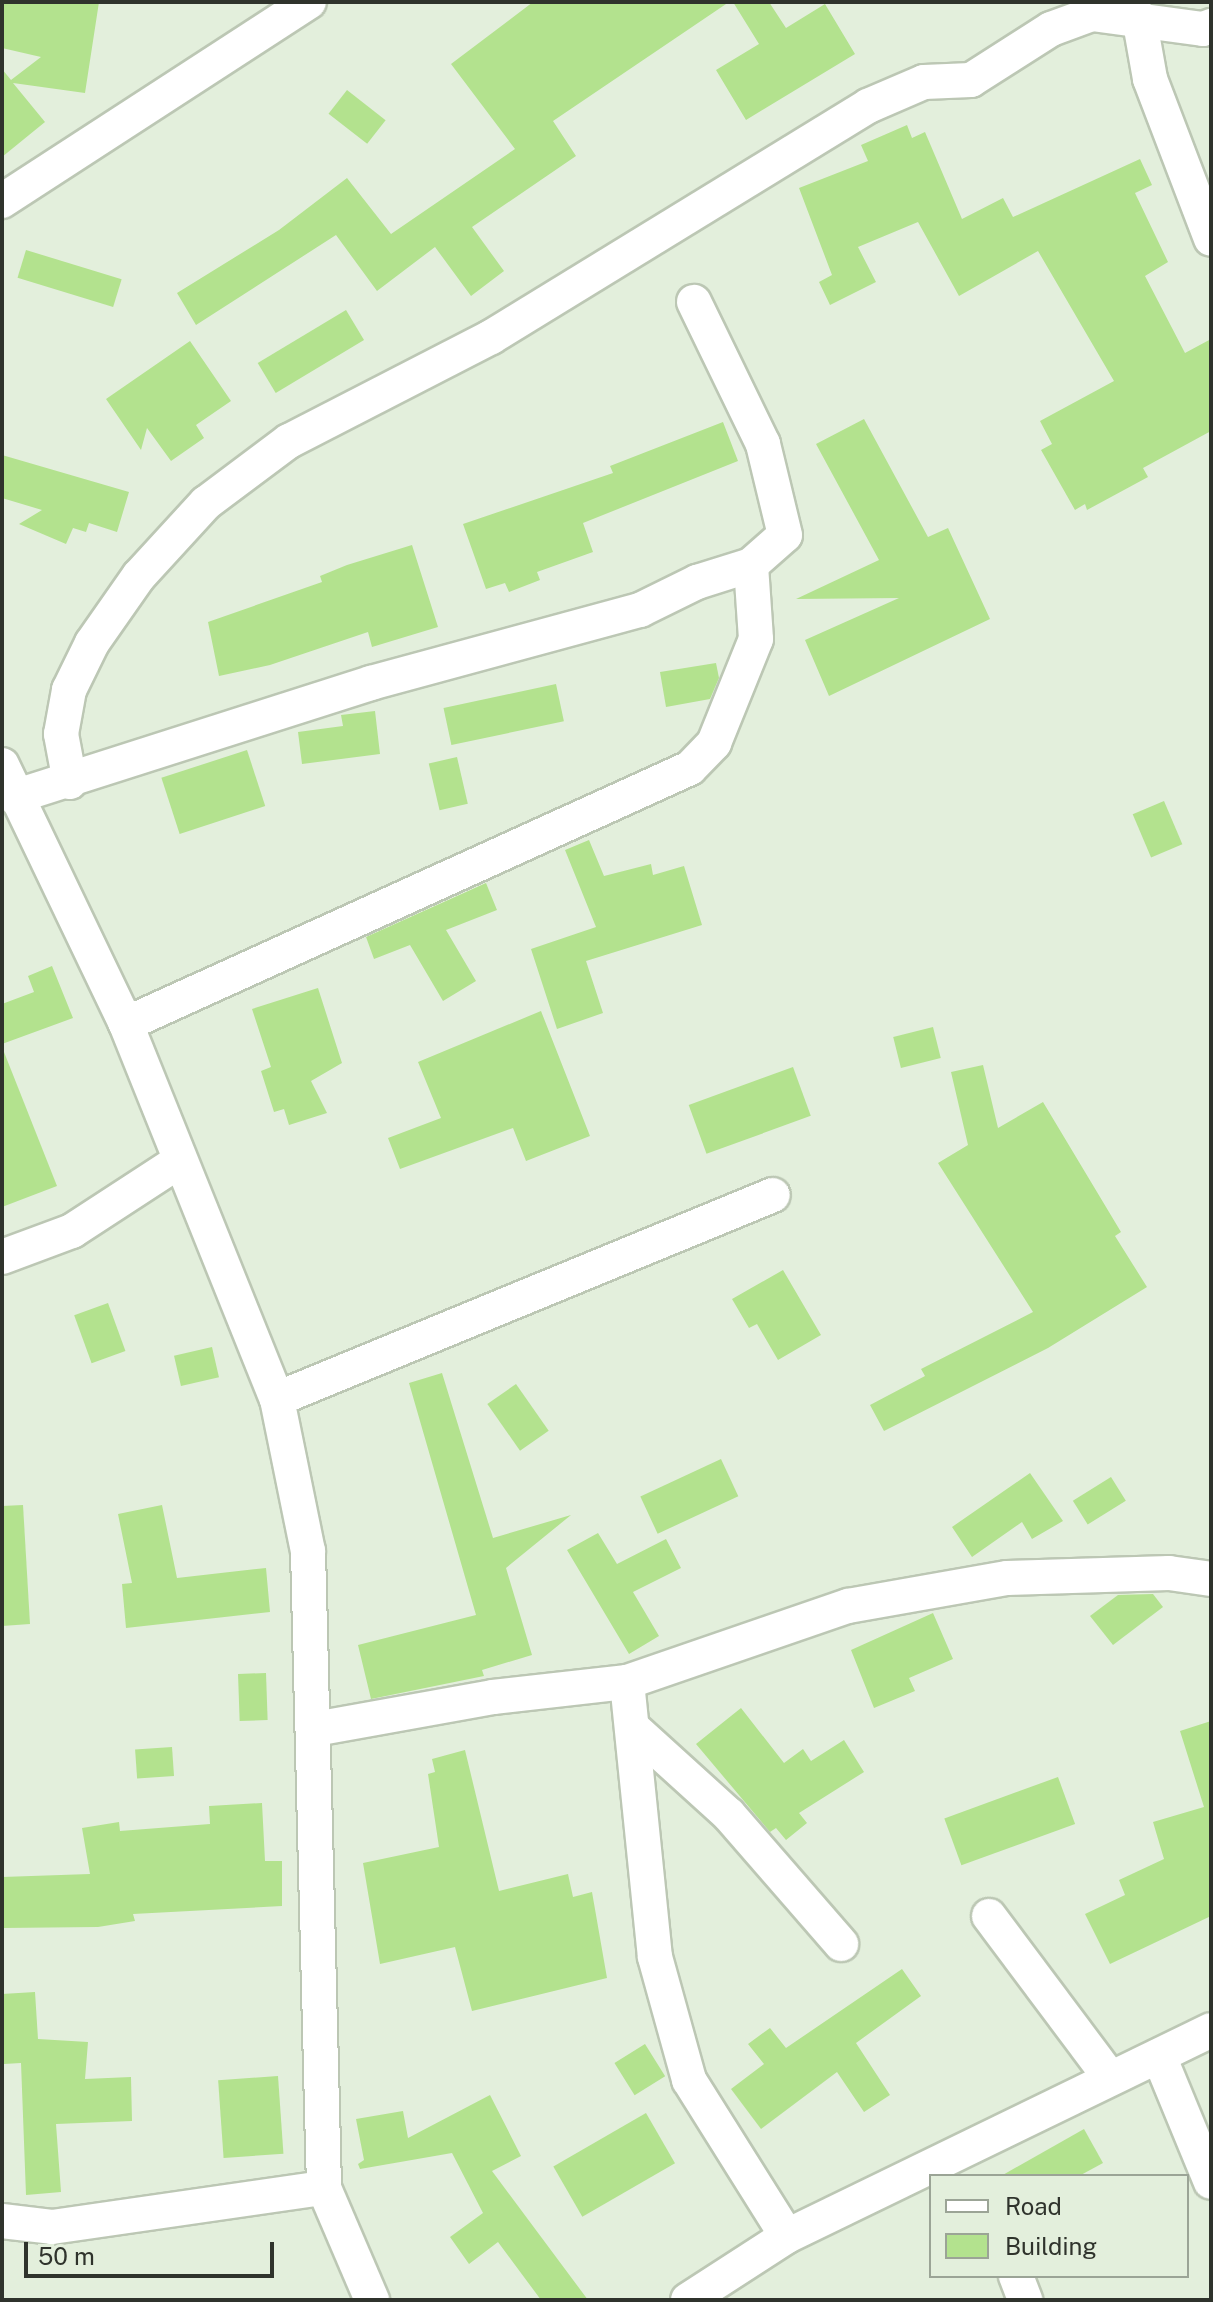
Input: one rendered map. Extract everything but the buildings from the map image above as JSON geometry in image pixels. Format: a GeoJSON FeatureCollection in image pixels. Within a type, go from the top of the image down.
{"type":"FeatureCollection","features":[{"type":"Feature","properties":{"kind":"street"},"geometry":{"type":"LineString","coordinates":[[2,201],[309,2]]}},
{"type":"Feature","properties":{"kind":"street"},"geometry":{"type":"LineString","coordinates":[[70,782],[61,734],[69,690],[92,643],[139,576],[206,503],[289,441],[491,337],[868,106],[924,82],[971,80],[1051,29],[1092,14],[1139,17],[1203,29],[1211,26]]}},
{"type":"Feature","properties":{"kind":"street"},"geometry":{"type":"LineString","coordinates":[[1139,17],[1150,79],[1211,239]]}},
{"type":"Feature","properties":{"kind":"street"},"geometry":{"type":"LineString","coordinates":[[14,797],[70,782],[371,683],[640,610],[697,582],[751,565],[785,535],[763,444],[694,302]]}},
{"type":"Feature","properties":{"kind":"street"},"geometry":{"type":"LineString","coordinates":[[126,1024],[690,768],[714,743],[756,639],[751,565]]}},
{"type":"Feature","properties":{"kind":"street"},"geometry":{"type":"LineString","coordinates":[[2,765],[14,797],[126,1024],[178,1162],[277,1399],[308,1551],[315,1729],[324,2188],[372,2300]]}},
{"type":"Feature","properties":{"kind":"street"},"geometry":{"type":"LineString","coordinates":[[2,1257],[72,1231],[178,1162]]}},
{"type":"Feature","properties":{"kind":"street"},"geometry":{"type":"LineString","coordinates":[[277,1399],[773,1195]]}},
{"type":"Feature","properties":{"kind":"street"},"geometry":{"type":"LineString","coordinates":[[315,1729],[493,1697],[627,1682],[848,1606],[1007,1578],[1169,1573],[1211,1579]]}},
{"type":"Feature","properties":{"kind":"street"},"geometry":{"type":"LineString","coordinates":[[627,1682],[655,1957],[689,2080],[787,2236]]}},
{"type":"Feature","properties":{"kind":"street"},"geometry":{"type":"LineString","coordinates":[[632,1727],[729,1815],[841,1944]]}},
{"type":"Feature","properties":{"kind":"street"},"geometry":{"type":"LineString","coordinates":[[989,1916],[1110,2078]]}},
{"type":"Feature","properties":{"kind":"street"},"geometry":{"type":"LineString","coordinates":[[946,2174],[972,2164],[1110,2078],[1211,2030]]}},
{"type":"Feature","properties":{"kind":"street"},"geometry":{"type":"LineString","coordinates":[[1159,2056],[1211,2182]]}},
{"type":"Feature","properties":{"kind":"street"},"geometry":{"type":"LineString","coordinates":[[688,2300],[787,2236],[929,2181]]}},
{"type":"Feature","properties":{"kind":"street"},"geometry":{"type":"LineString","coordinates":[[2,2221],[52,2227],[324,2188]]}},
{"type":"Feature","properties":{"kind":"street"},"geometry":{"type":"LineString","coordinates":[[1017,2278],[1025,2300]]}}]}
